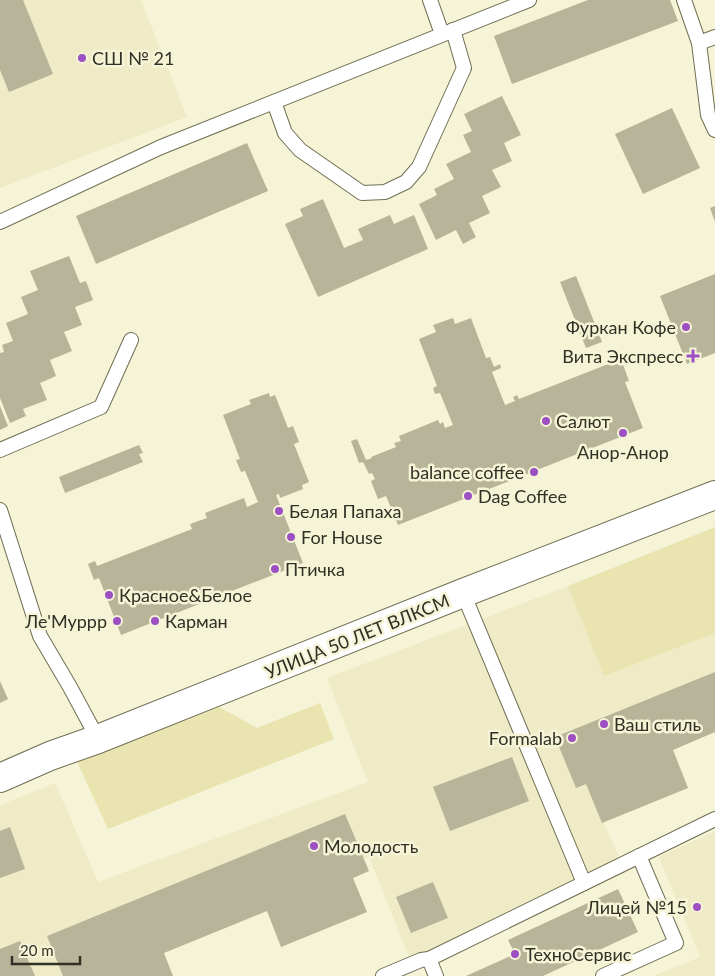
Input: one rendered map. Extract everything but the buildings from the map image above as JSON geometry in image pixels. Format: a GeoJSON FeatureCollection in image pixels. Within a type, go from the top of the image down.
{"type":"FeatureCollection","features":[{"type":"Feature","properties":{"kind":"street","name":"УЛИЦА 50 ЛЕТ ВЛКСМ"},"geometry":{"type":"LineString","coordinates":[[0,778],[50,756],[98,739],[715,495]]}},
{"type":"Feature","properties":{"kind":"lane"},"geometry":{"type":"LineString","coordinates":[[274,102],[285,133],[300,150],[362,193],[385,192],[406,182],[419,167],[464,68],[448,32],[430,0]]}},
{"type":"Feature","properties":{"kind":"lane"},"geometry":{"type":"LineString","coordinates":[[0,222],[161,147],[528,0]]}},
{"type":"Feature","properties":{"kind":"lane"},"geometry":{"type":"LineString","coordinates":[[684,0],[699,43],[708,115],[715,130]]}},
{"type":"Feature","properties":{"kind":"lane"},"geometry":{"type":"LineString","coordinates":[[699,43],[715,37]]}},
{"type":"Feature","properties":{"kind":"lane"},"geometry":{"type":"LineString","coordinates":[[0,450],[101,407],[132,340]]}},
{"type":"Feature","properties":{"kind":"lane"},"geometry":{"type":"LineString","coordinates":[[0,510],[40,636],[98,739]]}},
{"type":"Feature","properties":{"kind":"lane"},"geometry":{"type":"LineString","coordinates":[[464,593],[584,883]]}},
{"type":"Feature","properties":{"kind":"lane"},"geometry":{"type":"LineString","coordinates":[[383,976],[421,960],[429,959],[715,820]]}},
{"type":"Feature","properties":{"kind":"lane"},"geometry":{"type":"LineString","coordinates":[[604,976],[676,943],[638,856]]}},
{"type":"Feature","properties":{"kind":"lane"},"geometry":{"type":"LineString","coordinates":[[429,959],[436,976]]}},
{"type":"Feature","properties":{"kind":"shaded area","name":"СШ № 21"},"geometry":{"type":"Polygon","coordinates":[[[0,0],[141,0],[187,117],[0,188],[0,0]]]}},
{"type":"Feature","properties":{"kind":"shaded area"},"geometry":{"type":"Polygon","coordinates":[[[715,527],[715,633],[604,676],[568,586],[715,527]]]}},
{"type":"Feature","properties":{"kind":"shaded area"},"geometry":{"type":"Polygon","coordinates":[[[568,586],[604,676],[715,633],[715,732],[586,784],[626,872],[444,960],[414,970],[369,857],[85,976],[0,976],[0,805],[55,783],[98,882],[368,782],[327,678],[568,586]]]}},
{"type":"Feature","properties":{"kind":"shaded area"},"geometry":{"type":"Polygon","coordinates":[[[320,703],[334,739],[108,829],[77,762],[219,707],[257,728],[320,703]]]}},
{"type":"Feature","properties":{"kind":"shaded area","name":"Лицей №15"},"geometry":{"type":"Polygon","coordinates":[[[715,831],[715,976],[653,976],[700,957],[659,857],[715,831]]]}},
{"type":"Feature","properties":{"kind":"place","name":"СШ № 21"},"geometry":{"type":"Point","coordinates":[82,58]}},
{"type":"Feature","properties":{"kind":"place","name":"Фуркан Кофе"},"geometry":{"type":"Point","coordinates":[686,327]}},
{"type":"Feature","properties":{"kind":"place","name":"Вита Экспресс"},"geometry":{"type":"Point","coordinates":[693,356]}},
{"type":"Feature","properties":{"kind":"place","name":"Салют"},"geometry":{"type":"Point","coordinates":[546,421]}},
{"type":"Feature","properties":{"kind":"place","name":"Анор-Анор"},"geometry":{"type":"Point","coordinates":[623,433]}},
{"type":"Feature","properties":{"kind":"place","name":"balance coffee"},"geometry":{"type":"Point","coordinates":[534,472]}},
{"type":"Feature","properties":{"kind":"place","name":"Dag Coffee"},"geometry":{"type":"Point","coordinates":[468,496]}},
{"type":"Feature","properties":{"kind":"place","name":"Белая Папаха"},"geometry":{"type":"Point","coordinates":[279,511]}},
{"type":"Feature","properties":{"kind":"place","name":"For House"},"geometry":{"type":"Point","coordinates":[291,537]}},
{"type":"Feature","properties":{"kind":"place","name":"Птичка"},"geometry":{"type":"Point","coordinates":[275,569]}},
{"type":"Feature","properties":{"kind":"place","name":"Красное&Белое"},"geometry":{"type":"Point","coordinates":[109,595]}},
{"type":"Feature","properties":{"kind":"place","name":"Ле'Муррр"},"geometry":{"type":"Point","coordinates":[117,621]}},
{"type":"Feature","properties":{"kind":"place","name":"Карман"},"geometry":{"type":"Point","coordinates":[155,621]}},
{"type":"Feature","properties":{"kind":"place","name":"Ваш стиль"},"geometry":{"type":"Point","coordinates":[604,724]}},
{"type":"Feature","properties":{"kind":"place","name":"Formalab"},"geometry":{"type":"Point","coordinates":[572,738]}},
{"type":"Feature","properties":{"kind":"place","name":"Молодость"},"geometry":{"type":"Point","coordinates":[314,846]}},
{"type":"Feature","properties":{"kind":"place","name":"Лицей №15"},"geometry":{"type":"Point","coordinates":[697,907]}},
{"type":"Feature","properties":{"kind":"place","name":"ТехноСервис"},"geometry":{"type":"Point","coordinates":[515,954]}}]}
